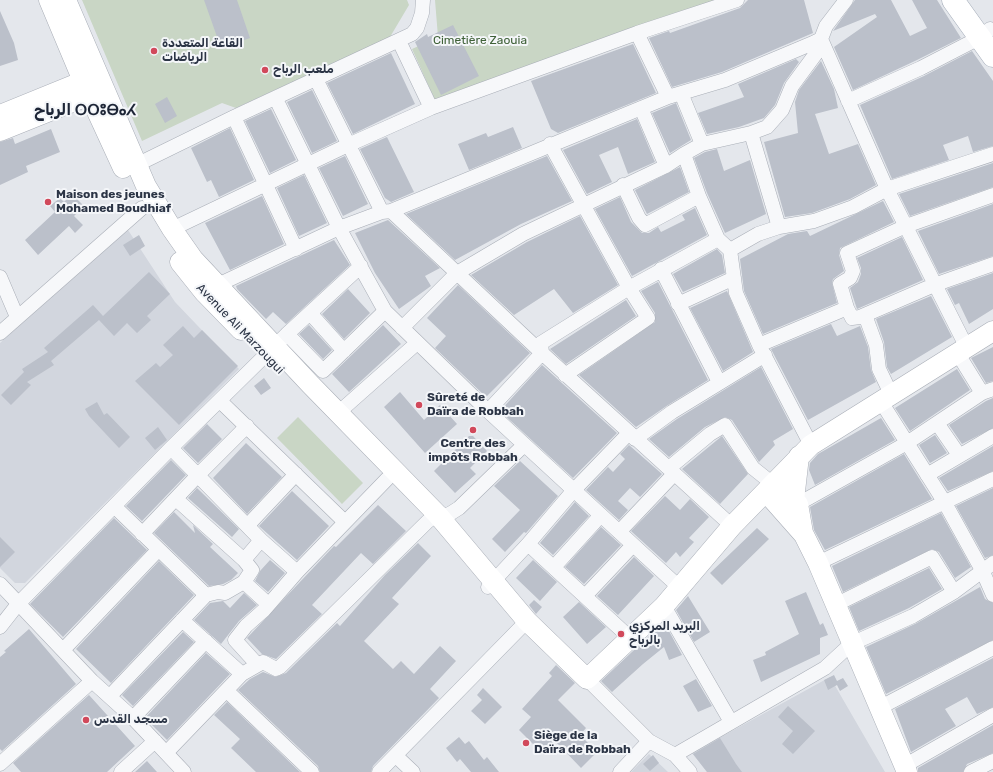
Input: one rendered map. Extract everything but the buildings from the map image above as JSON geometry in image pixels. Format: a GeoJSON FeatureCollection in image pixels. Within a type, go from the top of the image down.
{"type":"FeatureCollection","features":[{"type":"Feature","properties":{"kind":"main road","name":"Avenue Ali Marzougui"},"geometry":{"type":"LineString","coordinates":[[49,0],[93,86],[130,168],[142,208],[174,255],[276,346],[316,378],[338,412],[491,584],[587,679]]}},
{"type":"Feature","properties":{"kind":"main road","name":"Avenue Ali Marzougui"},"geometry":{"type":"LineString","coordinates":[[66,0],[93,86]]}},
{"type":"Feature","properties":{"kind":"main road"},"geometry":{"type":"LineString","coordinates":[[953,0],[988,33]]}},
{"type":"Feature","properties":{"kind":"main road"},"geometry":{"type":"LineString","coordinates":[[966,0],[988,33],[993,56]]}},
{"type":"Feature","properties":{"kind":"main road"},"geometry":{"type":"LineString","coordinates":[[0,115],[93,86]]}},
{"type":"Feature","properties":{"kind":"main road"},"geometry":{"type":"LineString","coordinates":[[0,131],[93,86]]}},
{"type":"Feature","properties":{"kind":"main road","name":"Avenue Ali Marzougui"},"geometry":{"type":"LineString","coordinates":[[130,168],[150,192],[210,288]]}},
{"type":"Feature","properties":{"kind":"main road"},"geometry":{"type":"LineString","coordinates":[[587,679],[629,637],[664,606],[768,485],[805,450],[886,397],[993,331]]}},
{"type":"Feature","properties":{"kind":"main road","name":"Avenue Ali Marzougui"},"geometry":{"type":"LineString","coordinates":[[276,346],[387,479],[432,518]]}},
{"type":"Feature","properties":{"kind":"main road"},"geometry":{"type":"LineString","coordinates":[[805,450],[797,515],[905,769]]}},
{"type":"Feature","properties":{"kind":"main road"},"geometry":{"type":"LineString","coordinates":[[768,485],[778,507],[797,515]]}},
{"type":"Feature","properties":{"kind":"main road"},"geometry":{"type":"LineString","coordinates":[[738,521],[797,515]]}},
{"type":"Feature","properties":{"kind":"street"},"geometry":{"type":"LineString","coordinates":[[130,168],[234,117],[276,99],[412,34],[422,13],[423,0]]}},
{"type":"Feature","properties":{"kind":"street"},"geometry":{"type":"LineString","coordinates":[[172,229],[307,164],[431,108],[636,33],[737,0]]}},
{"type":"Feature","properties":{"kind":"street"},"geometry":{"type":"LineString","coordinates":[[402,328],[457,273],[523,234],[582,204],[666,166],[702,144],[751,133],[767,127],[782,110],[792,86],[822,41],[826,26],[846,0]]}},
{"type":"Feature","properties":{"kind":"street"},"geometry":{"type":"LineString","coordinates":[[636,33],[702,144]]}},
{"type":"Feature","properties":{"kind":"street"},"geometry":{"type":"LineString","coordinates":[[848,101],[921,68],[988,33]]}},
{"type":"Feature","properties":{"kind":"street"},"geometry":{"type":"LineString","coordinates":[[399,41],[431,108]]}},
{"type":"Feature","properties":{"kind":"street"},"geometry":{"type":"LineString","coordinates":[[210,288],[339,228],[387,211],[674,95],[726,80],[822,41]]}},
{"type":"Feature","properties":{"kind":"street"},"geometry":{"type":"LineString","coordinates":[[797,515],[987,391],[962,351],[934,286],[887,189],[822,41]]}},
{"type":"Feature","properties":{"kind":"street"},"geometry":{"type":"LineString","coordinates":[[316,79],[348,145],[387,211],[457,273],[632,436],[672,471],[738,521]]}},
{"type":"Feature","properties":{"kind":"street"},"geometry":{"type":"LineString","coordinates":[[276,99],[339,228],[385,311],[524,445],[680,588]]}},
{"type":"Feature","properties":{"kind":"street"},"geometry":{"type":"LineString","coordinates":[[641,108],[666,166]]}},
{"type":"Feature","properties":{"kind":"street"},"geometry":{"type":"LineString","coordinates":[[234,117],[296,249]]}},
{"type":"Feature","properties":{"kind":"street"},"geometry":{"type":"LineString","coordinates":[[751,133],[779,227]]}},
{"type":"Feature","properties":{"kind":"street"},"geometry":{"type":"LineString","coordinates":[[550,144],[629,288],[648,318],[565,375]]}},
{"type":"Feature","properties":{"kind":"street"},"geometry":{"type":"LineString","coordinates":[[684,154],[699,196],[718,239],[730,250],[736,293],[805,450]]}},
{"type":"Feature","properties":{"kind":"street"},"geometry":{"type":"LineString","coordinates":[[730,250],[758,234],[779,227],[814,221],[853,207],[887,189],[993,154]]}},
{"type":"Feature","properties":{"kind":"street"},"geometry":{"type":"LineString","coordinates":[[623,185],[639,218],[645,225],[699,196]]}},
{"type":"Feature","properties":{"kind":"street"},"geometry":{"type":"LineString","coordinates":[[993,195],[906,226],[847,253],[853,271],[850,278],[840,284],[847,308],[852,318],[864,316],[934,286],[993,264]]}},
{"type":"Feature","properties":{"kind":"street"},"geometry":{"type":"LineString","coordinates":[[0,333],[142,208]]}},
{"type":"Feature","properties":{"kind":"street"},"geometry":{"type":"LineString","coordinates":[[488,411],[542,353],[541,343],[629,288],[718,239]]}},
{"type":"Feature","properties":{"kind":"street"},"geometry":{"type":"LineString","coordinates":[[0,627],[18,604],[171,448],[310,313],[361,266]]}},
{"type":"Feature","properties":{"kind":"street"},"geometry":{"type":"LineString","coordinates":[[661,270],[719,382]]}},
{"type":"Feature","properties":{"kind":"street"},"geometry":{"type":"LineString","coordinates":[[0,277],[17,317]]}},
{"type":"Feature","properties":{"kind":"street"},"geometry":{"type":"LineString","coordinates":[[678,304],[734,278]]}},
{"type":"Feature","properties":{"kind":"street"},"geometry":{"type":"LineString","coordinates":[[491,584],[528,544],[573,491],[632,436],[719,382],[762,350],[847,308]]}},
{"type":"Feature","properties":{"kind":"street"},"geometry":{"type":"LineString","coordinates":[[316,378],[385,311]]}},
{"type":"Feature","properties":{"kind":"street"},"geometry":{"type":"LineString","coordinates":[[310,313],[344,351]]}},
{"type":"Feature","properties":{"kind":"street"},"geometry":{"type":"LineString","coordinates":[[864,316],[876,345],[879,369],[886,397],[907,443],[987,567],[993,595]]}},
{"type":"Feature","properties":{"kind":"street"},"geometry":{"type":"LineString","coordinates":[[338,412],[417,343]]}},
{"type":"Feature","properties":{"kind":"street"},"geometry":{"type":"LineString","coordinates":[[220,401],[345,522]]}},
{"type":"Feature","properties":{"kind":"street"},"geometry":{"type":"LineString","coordinates":[[938,423],[959,455]]}},
{"type":"Feature","properties":{"kind":"street"},"geometry":{"type":"LineString","coordinates":[[619,532],[672,471],[710,434],[725,425],[753,468],[768,485]]}},
{"type":"Feature","properties":{"kind":"street"},"geometry":{"type":"LineString","coordinates":[[142,534],[247,426]]}},
{"type":"Feature","properties":{"kind":"street"},"geometry":{"type":"LineString","coordinates":[[927,475],[993,436]]}},
{"type":"Feature","properties":{"kind":"street"},"geometry":{"type":"LineString","coordinates":[[166,753],[242,674],[263,662],[276,669],[280,667],[432,518],[448,515],[459,508],[524,445]]}},
{"type":"Feature","properties":{"kind":"street"},"geometry":{"type":"LineString","coordinates":[[171,448],[199,474],[261,540],[297,572]]}},
{"type":"Feature","properties":{"kind":"street"},"geometry":{"type":"LineString","coordinates":[[248,525],[296,474]]}},
{"type":"Feature","properties":{"kind":"street"},"geometry":{"type":"LineString","coordinates":[[256,666],[255,662],[235,640],[297,572],[387,479]]}},
{"type":"Feature","properties":{"kind":"street"},"geometry":{"type":"LineString","coordinates":[[818,563],[993,479]]}},
{"type":"Feature","properties":{"kind":"street"},"geometry":{"type":"LineString","coordinates":[[110,696],[206,595],[218,592],[225,593],[244,582],[252,570],[244,560],[176,499]]}},
{"type":"Feature","properties":{"kind":"street"},"geometry":{"type":"LineString","coordinates":[[114,506],[206,595]]}},
{"type":"Feature","properties":{"kind":"street"},"geometry":{"type":"LineString","coordinates":[[554,567],[601,515]]}},
{"type":"Feature","properties":{"kind":"street"},"geometry":{"type":"LineString","coordinates":[[244,560],[261,540]]}},
{"type":"Feature","properties":{"kind":"street"},"geometry":{"type":"LineString","coordinates":[[528,544],[629,637]]}},
{"type":"Feature","properties":{"kind":"street"},"geometry":{"type":"LineString","coordinates":[[585,596],[633,545]]}},
{"type":"Feature","properties":{"kind":"street"},"geometry":{"type":"LineString","coordinates":[[63,650],[158,550]]}},
{"type":"Feature","properties":{"kind":"street"},"geometry":{"type":"LineString","coordinates":[[835,605],[932,557],[954,592]]}},
{"type":"Feature","properties":{"kind":"street"},"geometry":{"type":"LineString","coordinates":[[675,755],[825,668],[851,644],[913,616],[954,592],[987,567]]}},
{"type":"Feature","properties":{"kind":"street"},"geometry":{"type":"LineString","coordinates":[[244,582],[268,604]]}},
{"type":"Feature","properties":{"kind":"street"},"geometry":{"type":"LineString","coordinates":[[0,584],[92,680],[133,718],[184,772]]}},
{"type":"Feature","properties":{"kind":"street"},"geometry":{"type":"LineString","coordinates":[[664,606],[731,722]]}},
{"type":"Feature","properties":{"kind":"street"},"geometry":{"type":"LineString","coordinates":[[182,620],[242,674]]}},
{"type":"Feature","properties":{"kind":"street"},"geometry":{"type":"LineString","coordinates":[[379,772],[527,621]]}},
{"type":"Feature","properties":{"kind":"street"},"geometry":{"type":"LineString","coordinates":[[133,718],[206,641]]}},
{"type":"Feature","properties":{"kind":"street"},"geometry":{"type":"LineString","coordinates":[[879,708],[993,648]]}},
{"type":"Feature","properties":{"kind":"street"},"geometry":{"type":"LineString","coordinates":[[587,679],[649,741],[675,755],[690,772]]}},
{"type":"Feature","properties":{"kind":"street"},"geometry":{"type":"LineString","coordinates":[[2,765],[92,680]]}},
{"type":"Feature","properties":{"kind":"street"},"geometry":{"type":"LineString","coordinates":[[227,691],[312,772]]}},
{"type":"Feature","properties":{"kind":"street"},"geometry":{"type":"LineString","coordinates":[[905,769],[993,715]]}},
{"type":"Feature","properties":{"kind":"street"},"geometry":{"type":"LineString","coordinates":[[121,772],[154,741]]}},
{"type":"Feature","properties":{"kind":"street"},"geometry":{"type":"LineString","coordinates":[[620,772],[649,741]]}},
{"type":"Feature","properties":{"kind":"street"},"geometry":{"type":"LineString","coordinates":[[396,756],[413,772]]}},
{"type":"Feature","properties":{"kind":"street"},"geometry":{"type":"LineString","coordinates":[[971,772],[993,760]]}},
{"type":"Feature","properties":{"kind":"shaded area"},"geometry":{"type":"Polygon","coordinates":[[[128,230],[175,302],[239,369],[25,583],[15,583],[0,568],[0,343],[128,230]]]}},
{"type":"Feature","properties":{"kind":"shaded area"},"geometry":{"type":"Polygon","coordinates":[[[830,677],[885,772],[707,772],[692,753],[830,677]]]}},
{"type":"Feature","properties":{"kind":"shaded area"},"geometry":{"type":"Polygon","coordinates":[[[649,754],[668,772],[631,772],[649,754]]]}},
{"type":"Feature","properties":{"kind":"green space"},"geometry":{"type":"Polygon","coordinates":[[[82,0],[407,0],[409,5],[390,37],[236,108],[222,103],[142,141],[82,0]]]}},
{"type":"Feature","properties":{"kind":"green space","name":"Cimetière Zaouia"},"geometry":{"type":"Polygon","coordinates":[[[435,0],[729,0],[435,100],[412,49],[438,37],[435,0]]]}},
{"type":"Feature","properties":{"kind":"green space"},"geometry":{"type":"Polygon","coordinates":[[[298,417],[363,483],[342,504],[277,438],[298,417]]]}},
{"type":"Feature","properties":{"kind":"place","name":"القاعة المتعددة الرياضات"},"geometry":{"type":"Point","coordinates":[154,51]}},
{"type":"Feature","properties":{"kind":"place","name":"ملعب الرباح"},"geometry":{"type":"Point","coordinates":[265,70]}},
{"type":"Feature","properties":{"kind":"place","name":"Maison des jeunes Mohamed Boudhiaf"},"geometry":{"type":"Point","coordinates":[48,202]}},
{"type":"Feature","properties":{"kind":"place","name":"Sûreté de Daïra de Robbah"},"geometry":{"type":"Point","coordinates":[419,405]}},
{"type":"Feature","properties":{"kind":"place","name":"Centre des impôts Robbah"},"geometry":{"type":"Point","coordinates":[473,430]}},
{"type":"Feature","properties":{"kind":"place","name":"البريد المركزي بالرباح"},"geometry":{"type":"Point","coordinates":[621,634]}},
{"type":"Feature","properties":{"kind":"place","name":"مسجد القدس"},"geometry":{"type":"Point","coordinates":[86,720]}},
{"type":"Feature","properties":{"kind":"place","name":"Siège de la Daïra de Robbah"},"geometry":{"type":"Point","coordinates":[526,743]}},
{"type":"Feature","properties":{"kind":"district","name":"الرباح ⵔⵔⵓⴱⴰⵃ"},"geometry":{"type":"Point","coordinates":[85,110]}}]}
